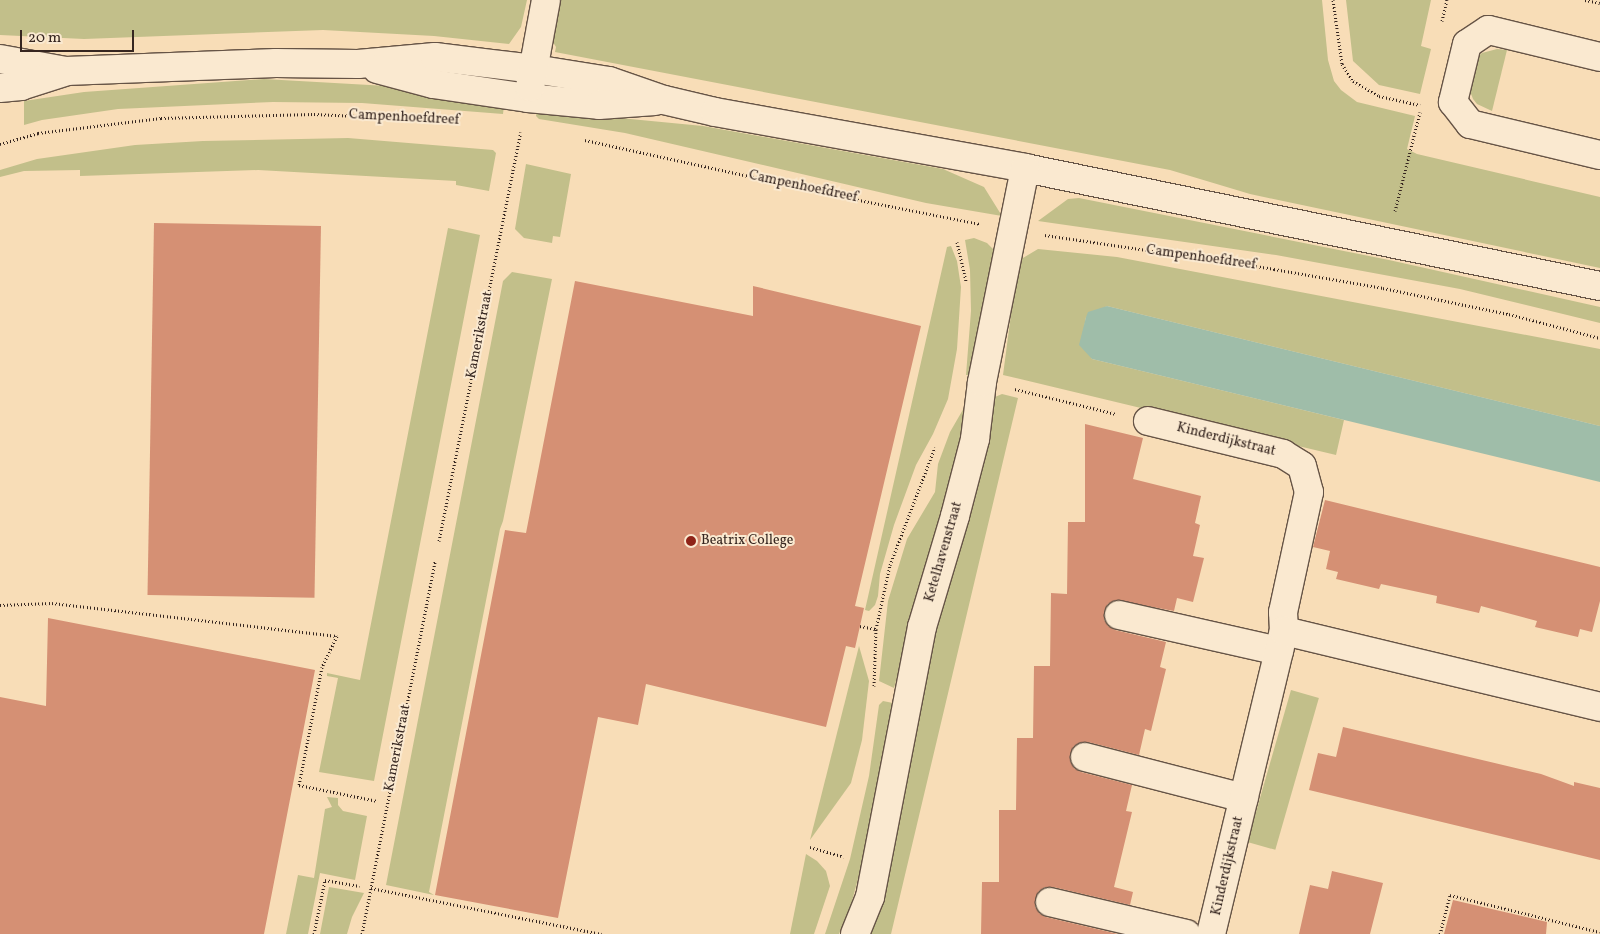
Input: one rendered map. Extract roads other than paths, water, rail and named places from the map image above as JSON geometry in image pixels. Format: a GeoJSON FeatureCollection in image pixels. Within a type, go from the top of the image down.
{"type":"FeatureCollection","features":[{"type":"Feature","properties":{"kind":"street"},"geometry":{"type":"LineString","coordinates":[[528,98],[546,0]]}},
{"type":"Feature","properties":{"kind":"street"},"geometry":{"type":"LineString","coordinates":[[1600,56],[1488,30],[1467,44],[1453,102],[1470,124],[1600,155]]}},
{"type":"Feature","properties":{"kind":"street"},"geometry":{"type":"LineString","coordinates":[[0,59],[66,71],[276,63],[358,64],[435,57],[534,69],[609,81],[664,100],[715,112],[1025,168],[1600,286]]}},
{"type":"Feature","properties":{"kind":"street"},"geometry":{"type":"LineString","coordinates":[[358,64],[433,84],[528,98],[599,105],[664,100]]}},
{"type":"Feature","properties":{"kind":"street"},"geometry":{"type":"LineString","coordinates":[[0,88],[21,86],[66,71]]}},
{"type":"Feature","properties":{"kind":"street","name":"Ketelhavenstraat"},"geometry":{"type":"LineString","coordinates":[[856,934],[870,897],[922,627],[955,516],[975,439],[982,382],[1025,168]]}},
{"type":"Feature","properties":{"kind":"street","name":"Kinderdijkstraat"},"geometry":{"type":"LineString","coordinates":[[1148,422],[1283,454],[1302,466],[1309,492],[1283,612],[1281,641],[1212,934]]}},
{"type":"Feature","properties":{"kind":"street"},"geometry":{"type":"LineString","coordinates":[[1119,615],[1281,641],[1600,707]]}},
{"type":"Feature","properties":{"kind":"street","name":"Kinderdijkstraat"},"geometry":{"type":"LineString","coordinates":[[1085,757],[1244,798]]}},
{"type":"Feature","properties":{"kind":"street"},"geometry":{"type":"LineString","coordinates":[[1050,902],[1186,934]]}},
{"type":"Feature","properties":{"kind":"place","name":"Beatrix College"},"geometry":{"type":"Point","coordinates":[691,541]}}]}
